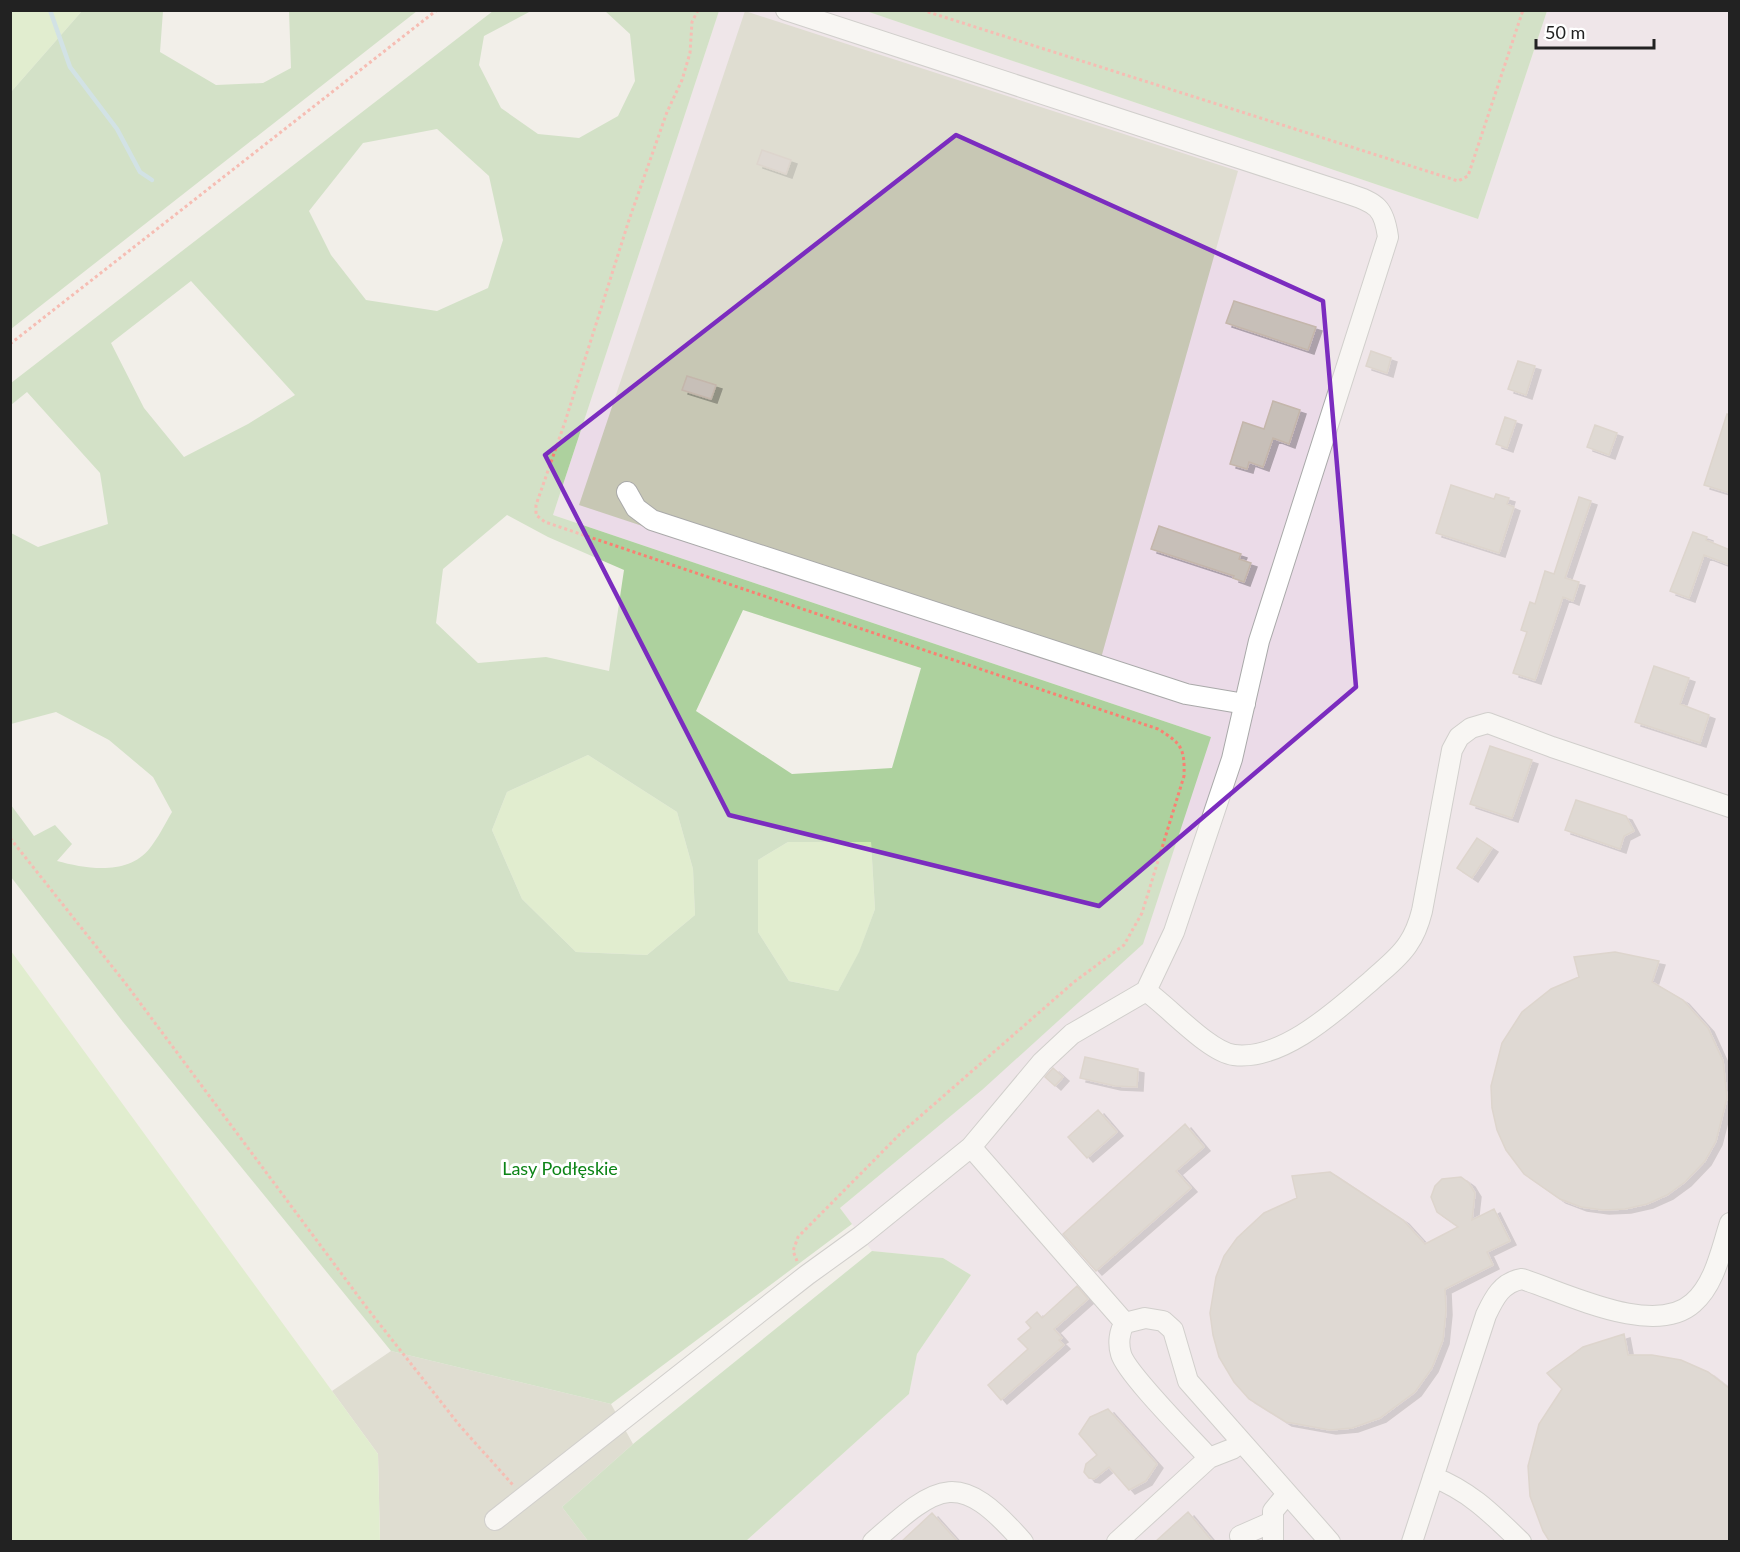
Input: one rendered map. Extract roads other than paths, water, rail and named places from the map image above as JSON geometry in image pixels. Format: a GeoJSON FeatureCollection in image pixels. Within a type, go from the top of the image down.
{"type":"FeatureCollection","features":[{"type":"Feature","properties":{"kind":"lane"},"geometry":{"type":"LineString","coordinates":[[495,1520],[971,1148],[1042,1062],[1072,1034],[1146,991],[1177,921],[1232,759],[1259,641],[1388,237],[1385,216],[1371,201],[786,10]]}},
{"type":"Feature","properties":{"kind":"lane"},"geometry":{"type":"LineString","coordinates":[[627,492],[636,508],[652,520],[1186,694],[1245,704]]}},
{"type":"Feature","properties":{"kind":"lane"},"geometry":{"type":"LineString","coordinates":[[1146,991],[1168,1006],[1211,1046],[1234,1055],[1261,1053],[1288,1042],[1318,1024],[1395,959],[1416,930],[1452,750],[1459,737],[1472,728],[1488,723],[1730,807]]}},
{"type":"Feature","properties":{"kind":"lane"},"geometry":{"type":"LineString","coordinates":[[971,1148],[1125,1323]]}},
{"type":"Feature","properties":{"kind":"lane"},"geometry":{"type":"LineString","coordinates":[[1412,1542],[1486,1315],[1497,1294],[1512,1280],[1522,1279],[1628,1315],[1648,1318],[1666,1316],[1693,1303],[1706,1286],[1716,1265],[1730,1223]]}},
{"type":"Feature","properties":{"kind":"lane"},"geometry":{"type":"LineString","coordinates":[[1209,1458],[1136,1377],[1121,1355],[1121,1328],[1125,1323],[1145,1318],[1162,1321],[1173,1330],[1188,1381],[1330,1542]]}},
{"type":"Feature","properties":{"kind":"lane"},"geometry":{"type":"LineString","coordinates":[[1117,1542],[1209,1458],[1232,1449],[1240,1442]]}},
{"type":"Feature","properties":{"kind":"lane"},"geometry":{"type":"LineString","coordinates":[[1433,1477],[1456,1486],[1476,1498],[1521,1542]]}},
{"type":"Feature","properties":{"kind":"lane"},"geometry":{"type":"LineString","coordinates":[[873,1542],[914,1505],[940,1494],[961,1492],[977,1497],[994,1511],[1023,1542]]}},
{"type":"Feature","properties":{"kind":"lane"},"geometry":{"type":"LineString","coordinates":[[1240,1536],[1272,1532],[1273,1511],[1287,1494]]}},
{"type":"Feature","properties":{"kind":"waterway"},"geometry":{"type":"LineString","coordinates":[[50,10],[70,67],[117,129],[140,172],[152,180]]}},
{"type":"Feature","properties":{"kind":"park label","name":"Lasy Podłęskie"},"geometry":{"type":"Point","coordinates":[560,1169]}}]}
